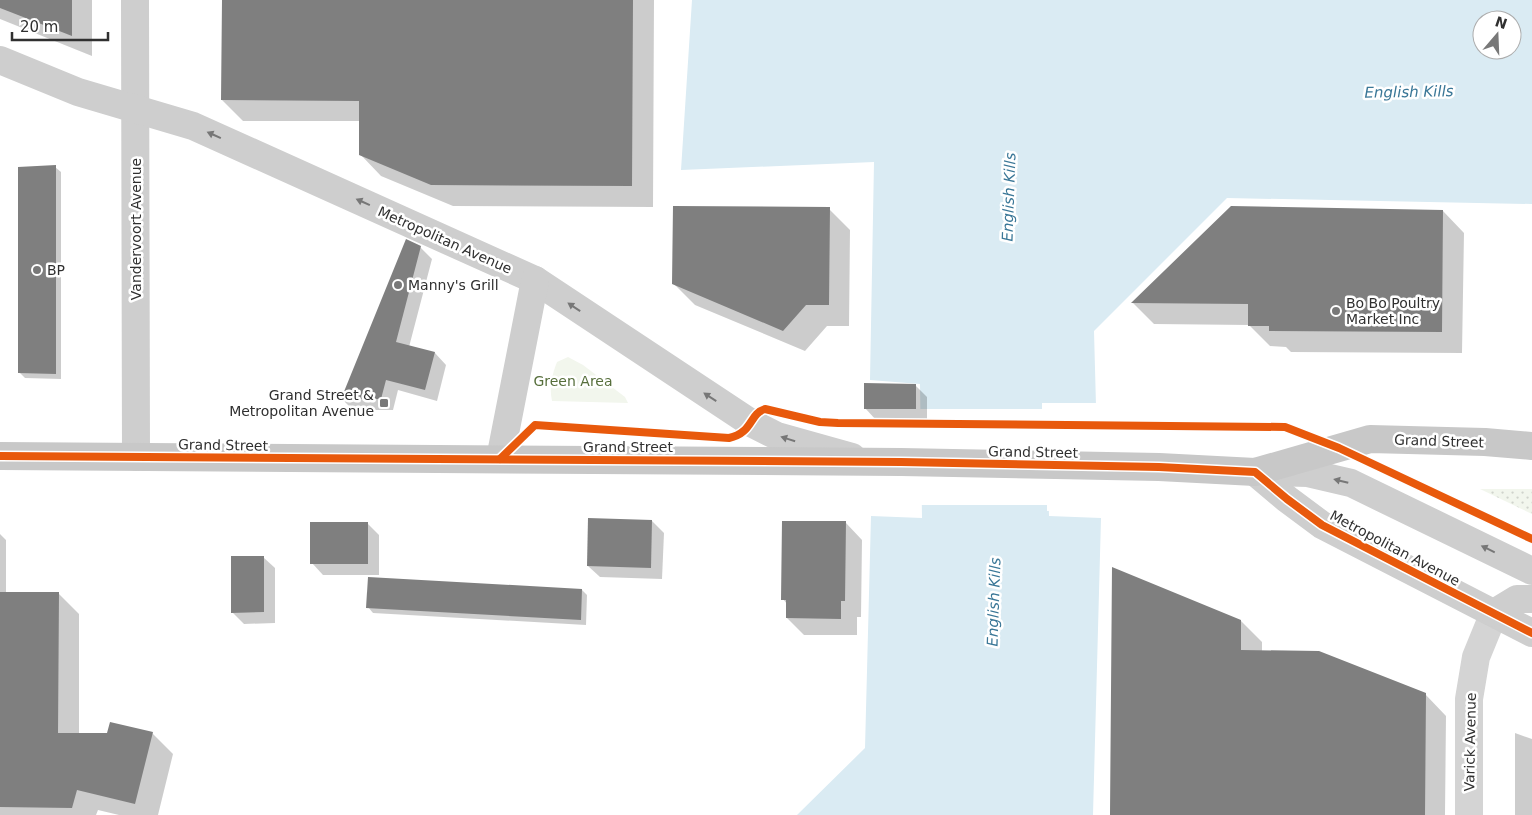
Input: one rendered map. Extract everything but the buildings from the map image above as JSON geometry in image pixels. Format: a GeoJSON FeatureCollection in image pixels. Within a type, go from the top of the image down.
{"type":"FeatureCollection","features":[{"type":"Feature","properties":{"kind":"main road","name":"Vandervoort Avenue"},"geometry":{"type":"LineString","coordinates":[[136,0],[136,457]]}},
{"type":"Feature","properties":{"kind":"main road","name":"Metropolitan Avenue"},"geometry":{"type":"LineString","coordinates":[[0,60],[78,92],[193,126],[534,280],[751,423],[777,436],[868,462]]}},
{"type":"Feature","properties":{"kind":"main road"},"geometry":{"type":"LineString","coordinates":[[500,459],[534,280]]}},
{"type":"Feature","properties":{"kind":"main road","name":"Grand Street"},"geometry":{"type":"LineString","coordinates":[[0,456],[868,462],[1159,467],[1255,472],[1370,439],[1485,442],[1532,446]]}},
{"type":"Feature","properties":{"kind":"main road","name":"Metropolitan Avenue"},"geometry":{"type":"LineString","coordinates":[[1255,472],[1322,525],[1532,633]]}},
{"type":"Feature","properties":{"kind":"main road"},"geometry":{"type":"LineString","coordinates":[[1255,472],[1308,473],[1351,483],[1532,571]]}},
{"type":"Feature","properties":{"kind":"main road"},"geometry":{"type":"LineString","coordinates":[[1494,614],[1517,599],[1532,599]]}},
{"type":"Feature","properties":{"kind":"street","name":"Varick Avenue"},"geometry":{"type":"LineString","coordinates":[[1468,815],[1469,699],[1476,657],[1494,614]]}},
{"type":"Feature","properties":{"kind":"green space","name":"Green Area"},"geometry":{"type":"Polygon","coordinates":[[[568,357],[583,365],[625,397],[628,403],[552,401],[551,386],[555,367],[557,362],[568,357]]]}},
{"type":"Feature","properties":{"kind":"green space"},"geometry":{"type":"Polygon","coordinates":[[[1480,489],[1532,489],[1532,514],[1480,489]]]}},
{"type":"Feature","properties":{"kind":"water","name":"English Kills"},"geometry":{"type":"Polygon","coordinates":[[[692,0],[1532,0],[1532,204],[1227,198],[1094,331],[1096,406],[1046,408],[1049,516],[1101,518],[1093,815],[797,815],[865,748],[871,516],[922,518],[920,384],[870,380],[874,162],[681,170],[692,0]]]}},
{"type":"Feature","properties":{"kind":"pier"},"geometry":{"type":"Polygon","coordinates":[[[1042,403],[1097,403],[1096,408],[1049,410],[1051,511],[1047,511],[1047,505],[919,505],[918,409],[1042,409],[1042,403]]]}},
{"type":"Feature","properties":{"kind":"cycle path"},"geometry":{"type":"LineString","coordinates":[[500,459],[535,425],[729,438],[737,436],[747,428],[756,415],[765,409],[820,422],[838,423],[1285,427],[1339,448],[1532,539]]}},
{"type":"Feature","properties":{"kind":"cycle path"},"geometry":{"type":"LineString","coordinates":[[0,456],[901,462],[1159,467],[1255,472],[1322,525],[1532,633]]}},
{"type":"Feature","properties":{"kind":"place","name":"BP"},"geometry":{"type":"Point","coordinates":[37,270]}},
{"type":"Feature","properties":{"kind":"place","name":"Manny's Grill"},"geometry":{"type":"Point","coordinates":[398,285]}},
{"type":"Feature","properties":{"kind":"place","name":"Bo Bo Poultry Market Inc"},"geometry":{"type":"Point","coordinates":[1336,311]}},
{"type":"Feature","properties":{"kind":"place","name":"Grand Street & Metropolitan Avenue"},"geometry":{"type":"Point","coordinates":[384,403]}}]}
